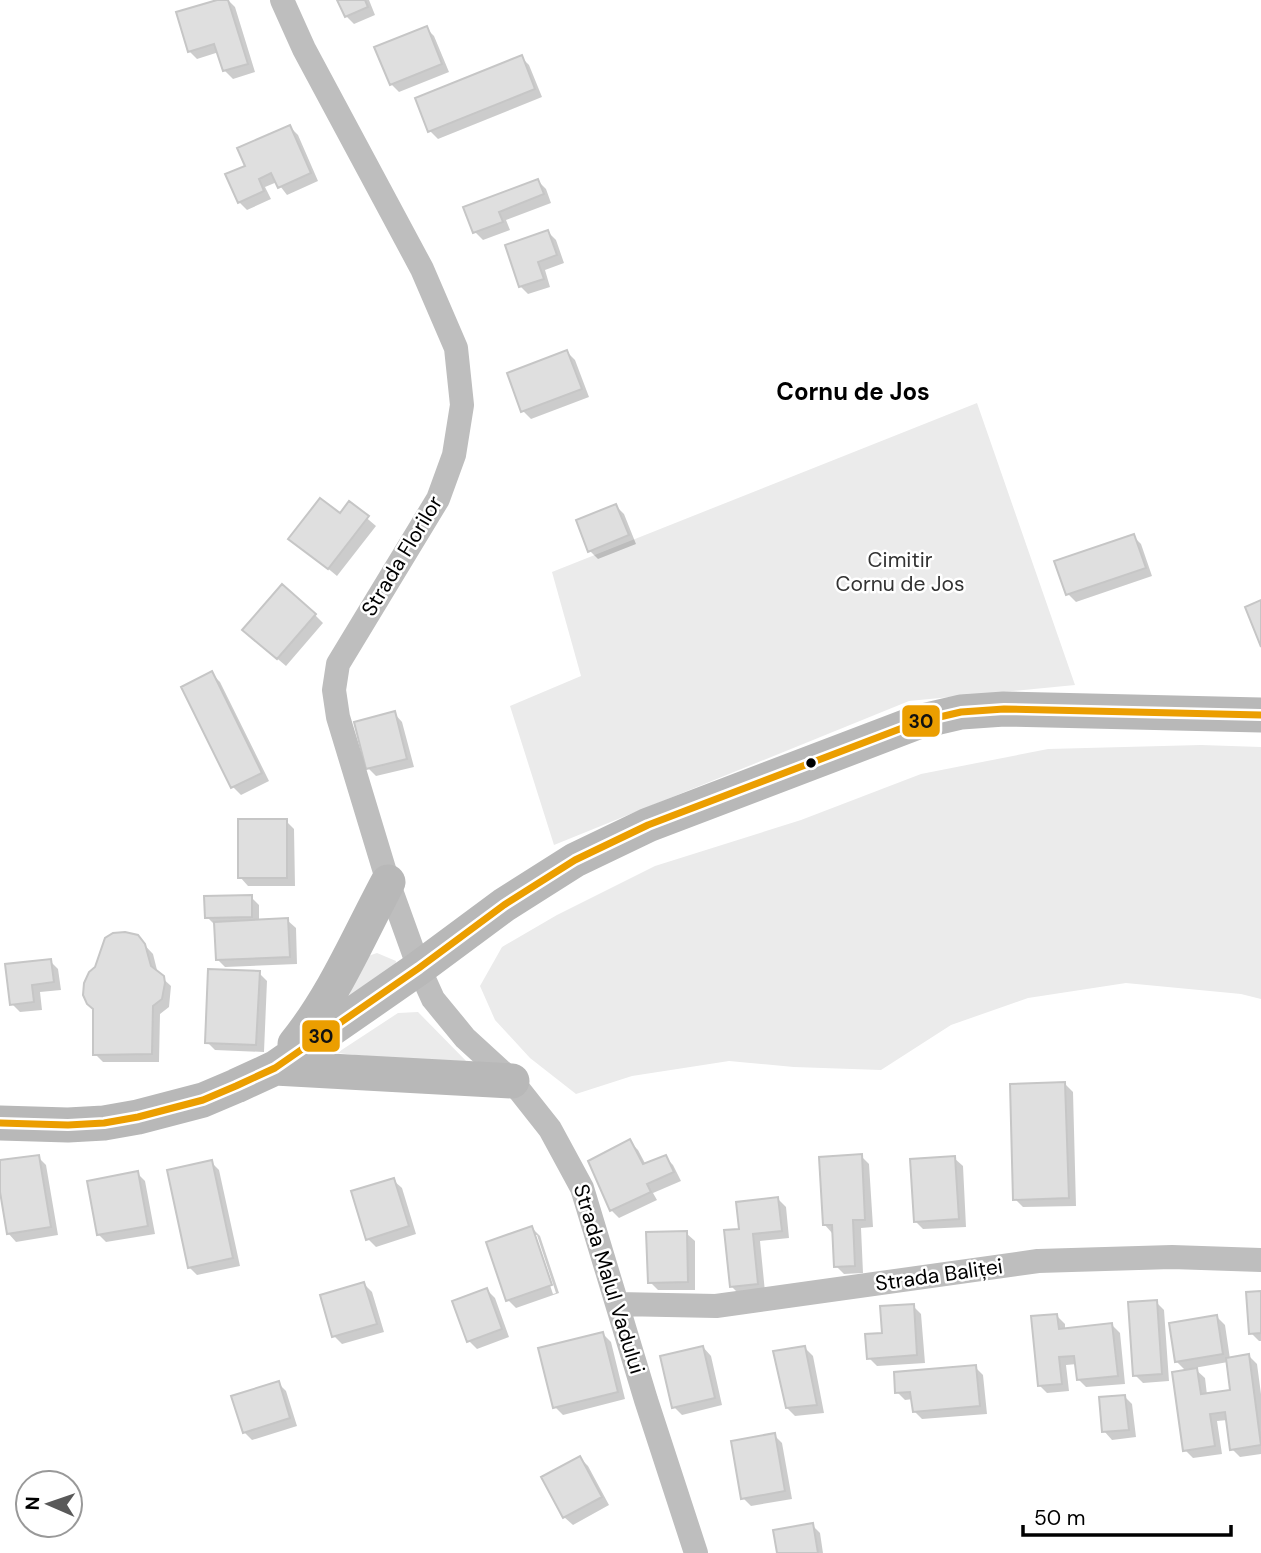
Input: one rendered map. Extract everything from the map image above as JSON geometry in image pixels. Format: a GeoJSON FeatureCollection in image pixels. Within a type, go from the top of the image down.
{"type":"FeatureCollection","features":[{"type":"Feature","properties":{"kind":"main road"},"geometry":{"type":"LineString","coordinates":[[0,1123],[104,1123],[203,1100],[275,1068],[552,873],[605,844],[918,722],[961,712],[1004,709],[1261,715]]}},
{"type":"Feature","properties":{"kind":"main road"},"geometry":{"type":"LineString","coordinates":[[275,1068],[307,1030],[388,882]]}},
{"type":"Feature","properties":{"kind":"main road"},"geometry":{"type":"LineString","coordinates":[[275,1068],[512,1082]]}},
{"type":"Feature","properties":{"kind":"street","name":"Strada Florilor"},"geometry":{"type":"LineString","coordinates":[[282,0],[304,49],[422,269],[456,348],[462,405],[454,454],[438,499],[342,655],[334,690],[338,717],[388,882],[419,968]]}},
{"type":"Feature","properties":{"kind":"street","name":"Strada Malul Vadului"},"geometry":{"type":"LineString","coordinates":[[419,968],[433,999],[465,1038],[512,1082],[550,1129],[582,1188],[696,1553]]}},
{"type":"Feature","properties":{"kind":"street","name":"Strada Baliței"},"geometry":{"type":"LineString","coordinates":[[618,1304],[716,1306],[1038,1261],[1172,1257],[1261,1260]]}},
{"type":"Feature","properties":{"kind":"green space","name":"Cimitir Cornu de Jos"},"geometry":{"type":"Polygon","coordinates":[[[977,403],[1075,685],[909,701],[554,845],[510,706],[581,676],[552,572],[977,403]]]}},
{"type":"Feature","properties":{"kind":"green space"},"geometry":{"type":"Polygon","coordinates":[[[1201,745],[1261,747],[1261,999],[1241,994],[1126,983],[1028,998],[951,1025],[881,1070],[794,1067],[729,1061],[632,1076],[576,1094],[530,1058],[495,1020],[480,986],[502,947],[557,915],[655,866],[801,820],[921,774],[1048,749],[1201,745]]]}},
{"type":"Feature","properties":{"kind":"green space"},"geometry":{"type":"Polygon","coordinates":[[[377,953],[396,961],[395,968],[347,1000],[365,957],[377,953]]]}},
{"type":"Feature","properties":{"kind":"green space"},"geometry":{"type":"Polygon","coordinates":[[[418,1012],[472,1067],[337,1053],[398,1013],[418,1012]]]}},
{"type":"Feature","properties":{"kind":"building"},"geometry":{"type":"Polygon","coordinates":[[[217,0],[228,0],[248,64],[223,71],[214,44],[188,52],[176,12],[217,0]]]}},
{"type":"Feature","properties":{"kind":"building"},"geometry":{"type":"Polygon","coordinates":[[[337,0],[365,0],[368,7],[345,17],[337,0]]]}},
{"type":"Feature","properties":{"kind":"building"},"geometry":{"type":"Polygon","coordinates":[[[427,26],[442,64],[390,85],[374,47],[427,26]]]}},
{"type":"Feature","properties":{"kind":"building"},"geometry":{"type":"Polygon","coordinates":[[[522,55],[535,89],[428,132],[415,98],[522,55]]]}},
{"type":"Feature","properties":{"kind":"building"},"geometry":{"type":"Polygon","coordinates":[[[290,125],[311,173],[278,188],[271,173],[259,179],[264,191],[238,203],[225,174],[245,166],[237,148],[290,125]]]}},
{"type":"Feature","properties":{"kind":"building"},"geometry":{"type":"Polygon","coordinates":[[[538,179],[544,194],[499,212],[503,222],[473,233],[463,207],[538,179]]]}},
{"type":"Feature","properties":{"kind":"building"},"geometry":{"type":"Polygon","coordinates":[[[548,230],[557,255],[538,262],[544,279],[519,287],[505,245],[548,230]]]}},
{"type":"Feature","properties":{"kind":"building"},"geometry":{"type":"Polygon","coordinates":[[[567,350],[582,389],[521,412],[507,373],[567,350]]]}},
{"type":"Feature","properties":{"kind":"building"},"geometry":{"type":"Polygon","coordinates":[[[320,498],[340,513],[349,501],[369,516],[328,569],[288,539],[320,498]]]}},
{"type":"Feature","properties":{"kind":"building"},"geometry":{"type":"Polygon","coordinates":[[[616,504],[629,535],[588,552],[576,520],[616,504]]]}},
{"type":"Feature","properties":{"kind":"building"},"geometry":{"type":"Polygon","coordinates":[[[1134,534],[1146,568],[1066,595],[1054,561],[1134,534]]]}},
{"type":"Feature","properties":{"kind":"building"},"geometry":{"type":"Polygon","coordinates":[[[282,584],[316,614],[277,659],[242,630],[282,584]]]}},
{"type":"Feature","properties":{"kind":"building"},"geometry":{"type":"Polygon","coordinates":[[[1261,600],[1261,647],[1245,607],[1261,600]]]}},
{"type":"Feature","properties":{"kind":"building"},"geometry":{"type":"Polygon","coordinates":[[[212,671],[262,773],[231,788],[181,687],[212,671]]]}},
{"type":"Feature","properties":{"kind":"building"},"geometry":{"type":"Polygon","coordinates":[[[395,711],[407,759],[366,769],[354,722],[395,711]]]}},
{"type":"Feature","properties":{"kind":"building"},"geometry":{"type":"Polygon","coordinates":[[[238,819],[287,819],[287,878],[238,878],[238,819]]]}},
{"type":"Feature","properties":{"kind":"building"},"geometry":{"type":"Polygon","coordinates":[[[252,895],[252,917],[205,918],[204,896],[252,895]]]}},
{"type":"Feature","properties":{"kind":"building"},"geometry":{"type":"Polygon","coordinates":[[[288,918],[290,957],[216,960],[214,922],[288,918]]]}},
{"type":"Feature","properties":{"kind":"building"},"geometry":{"type":"Polygon","coordinates":[[[113,933],[138,935],[145,944],[151,966],[164,976],[162,999],[153,1006],[152,1054],[93,1055],[93,1009],[83,995],[84,983],[89,972],[95,967],[105,938],[113,933]]]}},
{"type":"Feature","properties":{"kind":"building"},"geometry":{"type":"Polygon","coordinates":[[[51,959],[54,982],[32,985],[34,1002],[10,1005],[5,964],[51,959]]]}},
{"type":"Feature","properties":{"kind":"building"},"geometry":{"type":"Polygon","coordinates":[[[208,969],[260,971],[256,1045],[205,1043],[208,969]]]}},
{"type":"Feature","properties":{"kind":"building"},"geometry":{"type":"Polygon","coordinates":[[[1065,1082],[1069,1198],[1013,1200],[1010,1084],[1065,1082]]]}},
{"type":"Feature","properties":{"kind":"building"},"geometry":{"type":"Polygon","coordinates":[[[630,1139],[643,1164],[666,1155],[674,1172],[647,1184],[651,1192],[610,1211],[588,1161],[630,1139]]]}},
{"type":"Feature","properties":{"kind":"building"},"geometry":{"type":"Polygon","coordinates":[[[862,1154],[865,1220],[853,1220],[855,1266],[834,1267],[832,1225],[823,1225],[819,1157],[862,1154]]]}},
{"type":"Feature","properties":{"kind":"building"},"geometry":{"type":"Polygon","coordinates":[[[39,1155],[51,1227],[7,1234],[0,1192],[0,1160],[39,1155]]]}},
{"type":"Feature","properties":{"kind":"building"},"geometry":{"type":"Polygon","coordinates":[[[955,1156],[959,1219],[914,1222],[910,1159],[955,1156]]]}},
{"type":"Feature","properties":{"kind":"building"},"geometry":{"type":"Polygon","coordinates":[[[212,1160],[233,1258],[188,1268],[167,1170],[212,1160]]]}},
{"type":"Feature","properties":{"kind":"building"},"geometry":{"type":"Polygon","coordinates":[[[138,1171],[148,1226],[97,1235],[87,1181],[138,1171]]]}},
{"type":"Feature","properties":{"kind":"building"},"geometry":{"type":"Polygon","coordinates":[[[394,1178],[409,1226],[366,1240],[351,1191],[394,1178]]]}},
{"type":"Feature","properties":{"kind":"building"},"geometry":{"type":"Polygon","coordinates":[[[778,1197],[782,1231],[753,1234],[758,1284],[730,1287],[724,1230],[739,1229],[736,1202],[778,1197]]]}},
{"type":"Feature","properties":{"kind":"building"},"geometry":{"type":"Polygon","coordinates":[[[532,1226],[552,1285],[506,1301],[486,1242],[532,1226]]]}},
{"type":"Feature","properties":{"kind":"building"},"geometry":{"type":"Polygon","coordinates":[[[687,1231],[688,1282],[648,1283],[646,1232],[687,1231]]]}},
{"type":"Feature","properties":{"kind":"building"},"geometry":{"type":"Polygon","coordinates":[[[364,1282],[377,1324],[332,1337],[320,1295],[364,1282]]]}},
{"type":"Feature","properties":{"kind":"building"},"geometry":{"type":"Polygon","coordinates":[[[487,1288],[502,1329],[467,1342],[452,1301],[487,1288]]]}},
{"type":"Feature","properties":{"kind":"building"},"geometry":{"type":"Polygon","coordinates":[[[1261,1291],[1261,1333],[1249,1334],[1246,1292],[1261,1291]]]}},
{"type":"Feature","properties":{"kind":"building"},"geometry":{"type":"Polygon","coordinates":[[[1157,1300],[1162,1374],[1133,1376],[1128,1302],[1157,1300]]]}},
{"type":"Feature","properties":{"kind":"building"},"geometry":{"type":"Polygon","coordinates":[[[914,1304],[917,1355],[867,1359],[865,1334],[882,1333],[880,1306],[914,1304]]]}},
{"type":"Feature","properties":{"kind":"building"},"geometry":{"type":"Polygon","coordinates":[[[1057,1314],[1059,1329],[1112,1323],[1118,1376],[1077,1380],[1074,1356],[1059,1357],[1062,1384],[1038,1386],[1031,1316],[1057,1314]]]}},
{"type":"Feature","properties":{"kind":"building"},"geometry":{"type":"Polygon","coordinates":[[[1217,1315],[1223,1354],[1175,1362],[1169,1323],[1217,1315]]]}},
{"type":"Feature","properties":{"kind":"building"},"geometry":{"type":"Polygon","coordinates":[[[603,1332],[618,1392],[553,1408],[538,1348],[603,1332]]]}},
{"type":"Feature","properties":{"kind":"building"},"geometry":{"type":"Polygon","coordinates":[[[703,1346],[715,1398],[672,1408],[660,1356],[703,1346]]]}},
{"type":"Feature","properties":{"kind":"building"},"geometry":{"type":"Polygon","coordinates":[[[805,1346],[817,1405],[786,1408],[773,1351],[805,1346]]]}},
{"type":"Feature","properties":{"kind":"building"},"geometry":{"type":"Polygon","coordinates":[[[1249,1354],[1261,1445],[1230,1450],[1225,1412],[1210,1414],[1215,1446],[1183,1451],[1172,1372],[1197,1368],[1201,1394],[1230,1390],[1226,1358],[1249,1354]]]}},
{"type":"Feature","properties":{"kind":"building"},"geometry":{"type":"Polygon","coordinates":[[[976,1365],[980,1406],[913,1412],[910,1392],[895,1393],[894,1372],[976,1365]]]}},
{"type":"Feature","properties":{"kind":"building"},"geometry":{"type":"Polygon","coordinates":[[[279,1381],[290,1418],[243,1433],[231,1396],[279,1381]]]}},
{"type":"Feature","properties":{"kind":"building"},"geometry":{"type":"Polygon","coordinates":[[[1125,1395],[1129,1430],[1102,1432],[1099,1397],[1125,1395]]]}},
{"type":"Feature","properties":{"kind":"building"},"geometry":{"type":"Polygon","coordinates":[[[775,1433],[785,1491],[741,1499],[731,1441],[775,1433]]]}},
{"type":"Feature","properties":{"kind":"building"},"geometry":{"type":"Polygon","coordinates":[[[580,1456],[602,1497],[563,1518],[541,1477],[580,1456]]]}},
{"type":"Feature","properties":{"kind":"building"},"geometry":{"type":"Polygon","coordinates":[[[813,1523],[818,1553],[777,1553],[773,1530],[813,1523]]]}},
{"type":"Feature","properties":{"kind":"transit line","name":"30"},"geometry":{"type":"LineString","coordinates":[[0,1123],[104,1123],[203,1100],[236,1086],[275,1068],[504,905],[575,860],[648,825],[918,722],[961,712],[1004,709],[1261,715]]}},
{"type":"Feature","properties":{"kind":"district","name":"Cornu de Jos"},"geometry":{"type":"Point","coordinates":[853,392]}}]}
